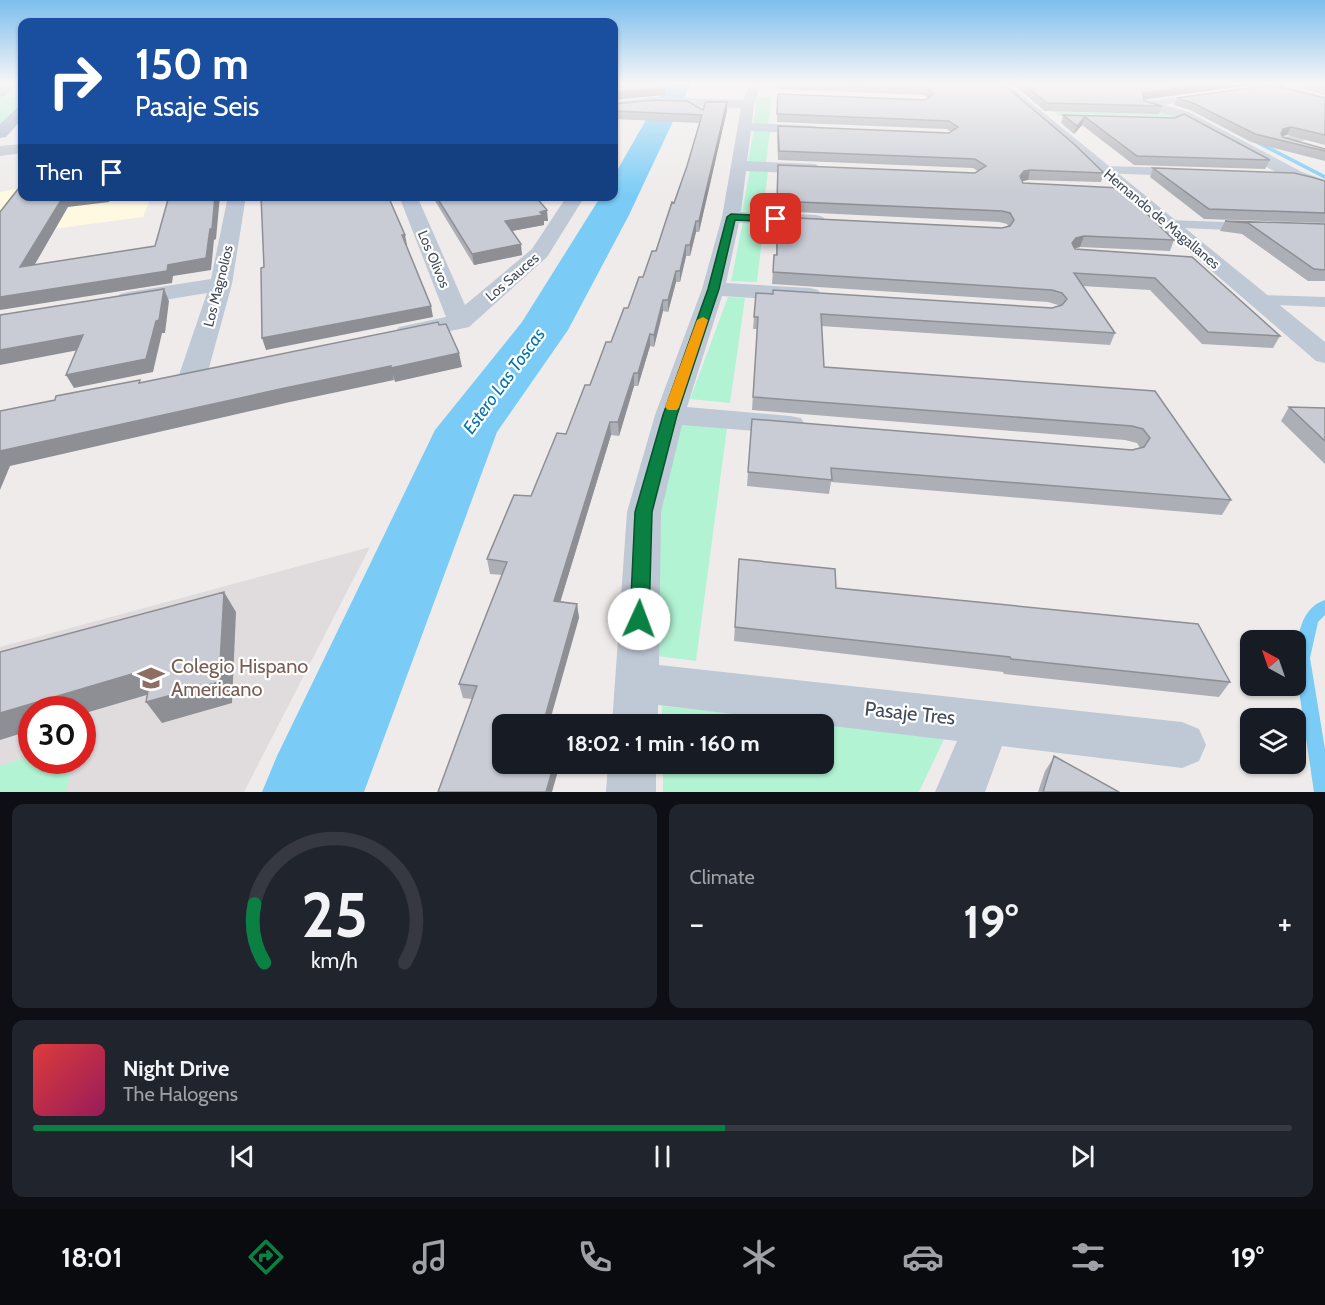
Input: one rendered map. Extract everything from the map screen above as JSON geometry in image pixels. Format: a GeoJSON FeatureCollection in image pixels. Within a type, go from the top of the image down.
{"type":"FeatureCollection","features":[{"type":"Feature","properties":{"kind":"main road"},"geometry":{"type":"LineString","coordinates":[[0,133],[13,120]]}},
{"type":"Feature","properties":{"kind":"street"},"geometry":{"type":"LineString","coordinates":[[636,704],[644,512],[670,415],[713,289],[731,217],[749,120]]}},
{"type":"Feature","properties":{"kind":"street"},"geometry":{"type":"LineString","coordinates":[[803,120],[828,130]]}},
{"type":"Feature","properties":{"kind":"street","name":"Hernando de Magallanes"},"geometry":{"type":"LineString","coordinates":[[1045,120],[1325,355]]}},
{"type":"Feature","properties":{"kind":"street"},"geometry":{"type":"LineString","coordinates":[[1153,120],[1195,121],[1296,176]]}},
{"type":"Feature","properties":{"kind":"street"},"geometry":{"type":"LineString","coordinates":[[1314,149],[1287,141],[1325,131]]}},
{"type":"Feature","properties":{"kind":"street"},"geometry":{"type":"LineString","coordinates":[[0,151],[18,149]]}},
{"type":"Feature","properties":{"kind":"street"},"geometry":{"type":"LineString","coordinates":[[739,166],[833,170]]}},
{"type":"Feature","properties":{"kind":"street"},"geometry":{"type":"LineString","coordinates":[[1104,170],[1191,173]]}},
{"type":"Feature","properties":{"kind":"street"},"geometry":{"type":"LineString","coordinates":[[1261,175],[1296,176],[1313,180],[1325,187]]}},
{"type":"Feature","properties":{"kind":"street"},"geometry":{"type":"LineString","coordinates":[[1105,190],[1130,191]]}},
{"type":"Feature","properties":{"kind":"street","name":"Los Magnolios"},"geometry":{"type":"LineString","coordinates":[[193,375],[221,284],[236,201]]}},
{"type":"Feature","properties":{"kind":"street","name":"Los Olivos"},"geometry":{"type":"LineString","coordinates":[[410,201],[460,322]]}},
{"type":"Feature","properties":{"kind":"street","name":"Los Sauces"},"geometry":{"type":"LineString","coordinates":[[460,322],[540,253],[573,201]]}},
{"type":"Feature","properties":{"kind":"street"},"geometry":{"type":"LineString","coordinates":[[731,217],[836,222]]}},
{"type":"Feature","properties":{"kind":"street"},"geometry":{"type":"LineString","coordinates":[[1168,224],[1269,227]]}},
{"type":"Feature","properties":{"kind":"street"},"geometry":{"type":"LineString","coordinates":[[1183,259],[1211,261]]}},
{"type":"Feature","properties":{"kind":"street"},"geometry":{"type":"LineString","coordinates":[[105,302],[221,284]]}},
{"type":"Feature","properties":{"kind":"street"},"geometry":{"type":"LineString","coordinates":[[713,289],[833,297]]}},
{"type":"Feature","properties":{"kind":"street"},"geometry":{"type":"LineString","coordinates":[[1258,300],[1325,302]]}},
{"type":"Feature","properties":{"kind":"street"},"geometry":{"type":"LineString","coordinates":[[379,338],[460,322]]}},
{"type":"Feature","properties":{"kind":"street"},"geometry":{"type":"LineString","coordinates":[[670,415],[822,427]]}},
{"type":"Feature","properties":{"kind":"street","name":"Pasaje Tres"},"geometry":{"type":"LineString","coordinates":[[636,704],[988,722],[1182,745]]}},
{"type":"Feature","properties":{"kind":"street"},"geometry":{"type":"LineString","coordinates":[[960,792],[988,722]]}},
{"type":"Feature","properties":{"kind":"street"},"geometry":{"type":"LineString","coordinates":[[631,792],[632,774]]}},
{"type":"Feature","properties":{"kind":"shaded area"},"geometry":{"type":"Polygon","coordinates":[[[18,189],[18,201],[149,201],[143,217],[0,236],[0,192],[18,189]]]}},
{"type":"Feature","properties":{"kind":"shaded area","name":"Colegio Hispano Americano"},"geometry":{"type":"Polygon","coordinates":[[[370,547],[244,792],[0,792],[0,647],[370,547]]]}},
{"type":"Feature","properties":{"kind":"green space"},"geometry":{"type":"Polygon","coordinates":[[[754,120],[769,120],[768,124],[753,123],[754,120]]]}},
{"type":"Feature","properties":{"kind":"green space"},"geometry":{"type":"Polygon","coordinates":[[[754,130],[770,130],[766,162],[748,161],[754,130]]]}},
{"type":"Feature","properties":{"kind":"green space"},"geometry":{"type":"Polygon","coordinates":[[[750,170],[768,171],[763,213],[742,212],[750,170]]]}},
{"type":"Feature","properties":{"kind":"green space"},"geometry":{"type":"Polygon","coordinates":[[[743,221],[764,222],[757,282],[731,281],[743,221]]]}},
{"type":"Feature","properties":{"kind":"green space"},"geometry":{"type":"Polygon","coordinates":[[[728,297],[745,298],[730,403],[690,399],[728,297]]]}},
{"type":"Feature","properties":{"kind":"green space"},"geometry":{"type":"Polygon","coordinates":[[[678,424],[727,428],[696,661],[657,656],[657,513],[678,424]]]}},
{"type":"Feature","properties":{"kind":"green space"},"geometry":{"type":"Polygon","coordinates":[[[662,706],[740,714],[662,714],[662,706]]]}},
{"type":"Feature","properties":{"kind":"green space"},"geometry":{"type":"Polygon","coordinates":[[[834,724],[946,735],[919,792],[663,792],[663,774],[834,774],[834,724]]]}},
{"type":"Feature","properties":{"kind":"green space"},"geometry":{"type":"Polygon","coordinates":[[[18,760],[18,774],[71,774],[66,792],[0,792],[0,766],[18,760]]]}},
{"type":"Feature","properties":{"kind":"building"},"geometry":{"type":"Polygon","coordinates":[[[701,120],[723,120],[699,221],[696,221],[690,245],[686,245],[680,271],[676,271],[668,300],[663,300],[654,335],[650,334],[638,373],[634,373],[618,422],[610,422],[554,601],[577,604],[546,714],[492,714],[492,774],[551,774],[546,792],[438,792],[477,686],[459,684],[507,562],[487,559],[514,495],[531,496],[557,433],[566,434],[585,385],[590,385],[606,342],[611,342],[624,308],[628,308],[639,277],[643,277],[652,251],[656,251],[672,202],[674,203],[701,120]]]}},
{"type":"Feature","properties":{"kind":"building"},"geometry":{"type":"Polygon","coordinates":[[[923,120],[1046,120],[1104,173],[1030,170],[1024,171],[1020,176],[1023,183],[1120,188],[1174,240],[1084,236],[1076,238],[1072,243],[1075,249],[1192,257],[1280,336],[1208,332],[1155,278],[1074,273],[1115,333],[821,314],[824,367],[1155,391],[1231,500],[831,468],[832,480],[748,472],[752,419],[1132,450],[1144,447],[1150,438],[1143,429],[1132,426],[753,397],[758,317],[754,317],[756,293],[773,294],[773,290],[1052,308],[1062,305],[1067,299],[1062,293],[1052,290],[773,272],[774,255],[777,255],[777,217],[1002,228],[1010,226],[1014,220],[1010,213],[1002,211],[777,201],[778,165],[975,173],[986,166],[975,159],[779,151],[778,126],[949,133],[958,127],[949,121],[923,120]]]}},
{"type":"Feature","properties":{"kind":"building"},"geometry":{"type":"Polygon","coordinates":[[[1069,120],[1082,120],[1077,126],[1069,120]]]}},
{"type":"Feature","properties":{"kind":"building"},"geometry":{"type":"Polygon","coordinates":[[[1089,120],[1195,120],[1270,160],[1137,156],[1089,120]]]}},
{"type":"Feature","properties":{"kind":"building"},"geometry":{"type":"Polygon","coordinates":[[[1227,120],[1325,120],[1325,135],[1291,127],[1283,129],[1281,134],[1283,137],[1325,149],[1325,151],[1255,134],[1227,120]]]}},
{"type":"Feature","properties":{"kind":"building"},"geometry":{"type":"Polygon","coordinates":[[[1153,168],[1294,173],[1311,177],[1325,181],[1325,213],[1209,209],[1153,168]]]}},
{"type":"Feature","properties":{"kind":"building"},"geometry":{"type":"Polygon","coordinates":[[[18,189],[18,201],[61,201],[20,267],[155,246],[168,201],[215,201],[206,258],[168,265],[167,271],[0,297],[0,212],[18,189]]]}},
{"type":"Feature","properties":{"kind":"building"},"geometry":{"type":"Polygon","coordinates":[[[261,201],[390,201],[431,306],[262,338],[261,268],[264,267],[261,201]]]}},
{"type":"Feature","properties":{"kind":"building"},"geometry":{"type":"Polygon","coordinates":[[[439,201],[539,201],[547,210],[540,212],[543,215],[505,221],[521,244],[472,254],[439,201]]]}},
{"type":"Feature","properties":{"kind":"building"},"geometry":{"type":"Polygon","coordinates":[[[1225,221],[1325,224],[1325,270],[1314,269],[1248,223],[1225,221]]]}},
{"type":"Feature","properties":{"kind":"building"},"geometry":{"type":"Polygon","coordinates":[[[164,289],[159,320],[156,321],[146,359],[66,375],[83,335],[0,350],[0,315],[164,289]]]}},
{"type":"Feature","properties":{"kind":"building"},"geometry":{"type":"Polygon","coordinates":[[[438,322],[439,325],[446,324],[459,353],[285,388],[0,451],[0,411],[55,400],[56,396],[140,380],[139,383],[438,322]]]}},
{"type":"Feature","properties":{"kind":"building"},"geometry":{"type":"Polygon","coordinates":[[[1289,407],[1325,408],[1325,441],[1289,407]]]}},
{"type":"Feature","properties":{"kind":"building"},"geometry":{"type":"Polygon","coordinates":[[[739,559],[835,569],[836,588],[1198,624],[1230,682],[735,627],[739,559]]]}},
{"type":"Feature","properties":{"kind":"building"},"geometry":{"type":"Polygon","coordinates":[[[224,592],[219,682],[146,702],[152,668],[57,696],[18,696],[18,708],[0,713],[0,652],[224,592]]]}},
{"type":"Feature","properties":{"kind":"building"},"geometry":{"type":"Polygon","coordinates":[[[1054,756],[1119,792],[1043,792],[1054,756]]]}},
{"type":"Feature","properties":{"kind":"waterway","name":"Estero Las Toscas"},"geometry":{"type":"LineString","coordinates":[[618,200],[660,120]]}},
{"type":"Feature","properties":{"kind":"waterway"},"geometry":{"type":"LineString","coordinates":[[1253,140],[1325,177]]}},
{"type":"Feature","properties":{"kind":"waterway","name":"Estero Las Toscas"},"geometry":{"type":"LineString","coordinates":[[313,792],[466,430],[542,330],[617,201]]}},
{"type":"Feature","properties":{"kind":"waterway"},"geometry":{"type":"LineString","coordinates":[[1323,792],[1302,658],[1311,619],[1325,606]]}},
{"type":"Feature","properties":{"kind":"slow traffic"},"geometry":{"type":"LineString","coordinates":[[672,407],[703,320]]}},
{"type":"Feature","properties":{"kind":"place","name":"Colegio Hispano Americano"},"geometry":{"type":"Point","coordinates":[151,678]}},
{"type":"Feature","properties":{"kind":"route"},"geometry":{"type":"LineString","coordinates":[[639,619],[644,512],[670,415],[713,289],[731,217],[776,219]]}}]}
